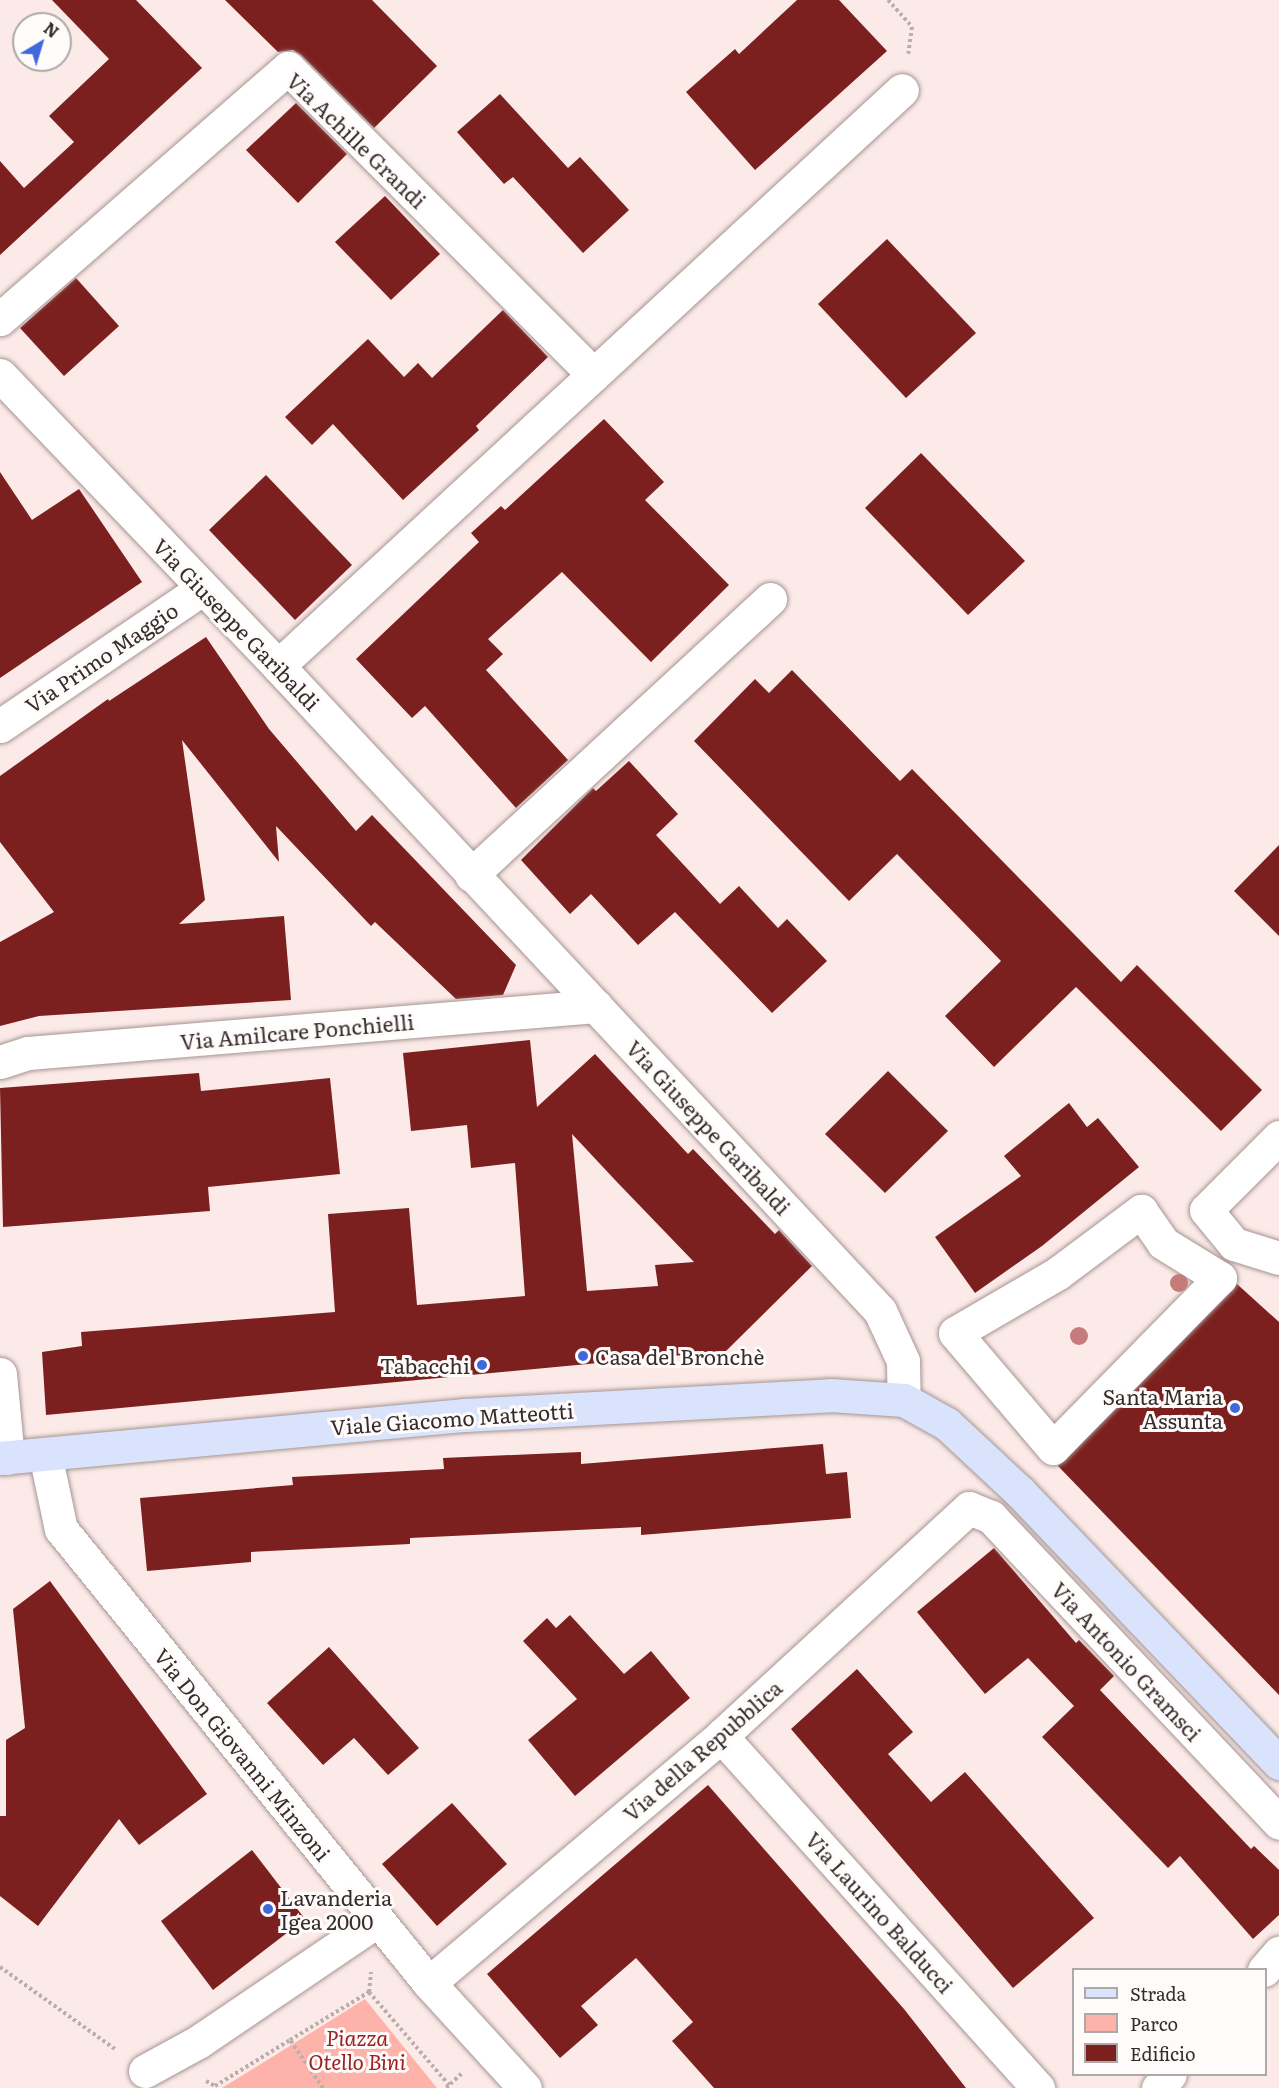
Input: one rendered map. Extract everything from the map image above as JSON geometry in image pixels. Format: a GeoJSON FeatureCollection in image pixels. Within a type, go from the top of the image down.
{"type":"FeatureCollection","features":[{"type":"Feature","properties":{"kind":"main road","name":"Viale Giacomo Matteotti"},"geometry":{"type":"LineString","coordinates":[[4,1458],[477,1414],[830,1395],[904,1400]]}},
{"type":"Feature","properties":{"kind":"main road","name":"Via Antonio Gramsci"},"geometry":{"type":"LineString","coordinates":[[904,1400],[947,1424],[1020,1492],[1279,1763]]}},
{"type":"Feature","properties":{"kind":"street","name":"Via Achille Grandi"},"geometry":{"type":"LineString","coordinates":[[0,319],[288,68],[594,375]]}},
{"type":"Feature","properties":{"kind":"street"},"geometry":{"type":"LineString","coordinates":[[278,666],[902,90]]}},
{"type":"Feature","properties":{"kind":"street","name":"Via Giuseppe Garibaldi"},"geometry":{"type":"LineString","coordinates":[[0,375],[278,666],[880,1311],[903,1361],[904,1400]]}},
{"type":"Feature","properties":{"kind":"street","name":"Via Primo Maggio"},"geometry":{"type":"LineString","coordinates":[[0,726],[203,588]]}},
{"type":"Feature","properties":{"kind":"street"},"geometry":{"type":"LineString","coordinates":[[471,875],[770,599]]}},
{"type":"Feature","properties":{"kind":"street","name":"Via Amilcare Ponchielli"},"geometry":{"type":"LineString","coordinates":[[0,1062],[28,1053],[596,1006]]}},
{"type":"Feature","properties":{"kind":"street"},"geometry":{"type":"LineString","coordinates":[[1279,1137],[1206,1210],[1234,1244],[1279,1258]]}},
{"type":"Feature","properties":{"kind":"street"},"geometry":{"type":"LineString","coordinates":[[1141,1211],[1163,1243],[1221,1278],[1053,1448],[955,1333],[1058,1273],[1141,1211]]}},
{"type":"Feature","properties":{"kind":"street"},"geometry":{"type":"LineString","coordinates":[[0,1374],[4,1458]]}},
{"type":"Feature","properties":{"kind":"street","name":"Via Don Giovanni Minzoni"},"geometry":{"type":"LineString","coordinates":[[45,1454],[61,1529],[377,1921],[429,1983],[525,2088]]}},
{"type":"Feature","properties":{"kind":"street","name":"Via della Repubblica"},"geometry":{"type":"LineString","coordinates":[[429,1983],[721,1736],[969,1508]]}},
{"type":"Feature","properties":{"kind":"street","name":"Via Antonio Gramsci"},"geometry":{"type":"LineString","coordinates":[[969,1508],[991,1517],[1279,1823]]}},
{"type":"Feature","properties":{"kind":"street","name":"Via Laurino Balducci"},"geometry":{"type":"LineString","coordinates":[[721,1736],[1038,2088]]}},
{"type":"Feature","properties":{"kind":"street"},"geometry":{"type":"LineString","coordinates":[[146,2071],[198,2042],[377,1921]]}},
{"type":"Feature","properties":{"kind":"street"},"geometry":{"type":"LineString","coordinates":[[1266,1968],[1279,1953]]}},
{"type":"Feature","properties":{"kind":"street"},"geometry":{"type":"LineString","coordinates":[[1158,2088],[1168,2076]]}},
{"type":"Feature","properties":{"kind":"path"},"geometry":{"type":"LineString","coordinates":[[888,0],[912,27],[902,90]]}},
{"type":"Feature","properties":{"kind":"path"},"geometry":{"type":"LineString","coordinates":[[377,1921],[369,1992],[449,2085]]}},
{"type":"Feature","properties":{"kind":"path"},"geometry":{"type":"LineString","coordinates":[[0,1967],[146,2071]]}},
{"type":"Feature","properties":{"kind":"path"},"geometry":{"type":"LineString","coordinates":[[323,2088],[290,2040],[369,1992]]}},
{"type":"Feature","properties":{"kind":"green space","name":"Piazza Otello Bini"},"geometry":{"type":"Polygon","coordinates":[[[365,1999],[437,2088],[222,2088],[293,2044],[365,1999]]]}},
{"type":"Feature","properties":{"kind":"building"},"geometry":{"type":"Polygon","coordinates":[[[52,0],[136,0],[202,68],[0,255],[0,161],[24,188],[74,142],[49,116],[109,59],[72,21],[72,12],[64,12],[52,0]]]}},
{"type":"Feature","properties":{"kind":"building"},"geometry":{"type":"Polygon","coordinates":[[[225,0],[372,0],[437,66],[374,128],[301,55],[293,50],[278,52],[225,0]]]}},
{"type":"Feature","properties":{"kind":"building"},"geometry":{"type":"Polygon","coordinates":[[[797,0],[839,0],[887,51],[755,170],[686,92],[735,49],[739,54],[797,0]]]}},
{"type":"Feature","properties":{"kind":"building"},"geometry":{"type":"Polygon","coordinates":[[[500,94],[568,168],[580,157],[629,210],[583,253],[513,177],[504,184],[457,132],[500,94]]]}},
{"type":"Feature","properties":{"kind":"building"},"geometry":{"type":"Polygon","coordinates":[[[296,103],[347,154],[298,203],[246,150],[296,103]]]}},
{"type":"Feature","properties":{"kind":"building"},"geometry":{"type":"Polygon","coordinates":[[[385,196],[440,254],[391,300],[335,242],[385,196]]]}},
{"type":"Feature","properties":{"kind":"building"},"geometry":{"type":"Polygon","coordinates":[[[887,239],[976,333],[906,398],[818,304],[887,239]]]}},
{"type":"Feature","properties":{"kind":"building"},"geometry":{"type":"Polygon","coordinates":[[[76,278],[119,326],[64,376],[20,328],[76,278]]]}},
{"type":"Feature","properties":{"kind":"building"},"geometry":{"type":"Polygon","coordinates":[[[503,310],[548,357],[476,426],[479,430],[403,500],[333,424],[312,445],[285,417],[368,339],[404,377],[418,363],[432,378],[503,310]]]}},
{"type":"Feature","properties":{"kind":"building"},"geometry":{"type":"Polygon","coordinates":[[[604,419],[664,482],[645,500],[729,585],[651,662],[562,572],[488,639],[503,654],[486,670],[568,760],[516,808],[425,706],[412,718],[356,659],[479,542],[471,533],[501,506],[505,510],[604,419]]]}},
{"type":"Feature","properties":{"kind":"building"},"geometry":{"type":"Polygon","coordinates":[[[921,453],[1025,561],[968,615],[865,508],[921,453]]]}},
{"type":"Feature","properties":{"kind":"building"},"geometry":{"type":"Polygon","coordinates":[[[0,472],[32,520],[79,489],[142,582],[0,678],[0,472]]]}},
{"type":"Feature","properties":{"kind":"building"},"geometry":{"type":"Polygon","coordinates":[[[266,475],[352,565],[295,620],[209,530],[266,475]]]}},
{"type":"Feature","properties":{"kind":"building"},"geometry":{"type":"Polygon","coordinates":[[[206,637],[269,729],[356,831],[372,815],[516,965],[503,995],[456,999],[375,922],[371,926],[276,826],[279,862],[182,740],[205,900],[179,924],[284,916],[291,1000],[39,1016],[0,1026],[0,942],[54,912],[0,842],[0,776],[108,699],[109,701],[206,637]]]}},
{"type":"Feature","properties":{"kind":"building"},"geometry":{"type":"Polygon","coordinates":[[[792,670],[900,781],[912,769],[1121,982],[1137,965],[1262,1090],[1221,1131],[1076,987],[994,1067],[945,1016],[1001,961],[897,854],[849,901],[694,741],[755,679],[769,693],[792,670]]]}},
{"type":"Feature","properties":{"kind":"building"},"geometry":{"type":"Polygon","coordinates":[[[629,761],[678,814],[656,835],[720,904],[739,886],[778,928],[787,919],[827,961],[772,1013],[675,912],[638,945],[591,894],[570,914],[521,860],[593,788],[596,791],[629,761]]]}},
{"type":"Feature","properties":{"kind":"building"},"geometry":{"type":"Polygon","coordinates":[[[1279,845],[1279,936],[1234,891],[1279,845]]]}},
{"type":"Feature","properties":{"kind":"building"},"geometry":{"type":"Polygon","coordinates":[[[530,1040],[537,1107],[595,1054],[688,1154],[693,1149],[775,1234],[779,1230],[812,1266],[726,1351],[46,1415],[42,1352],[82,1346],[81,1332],[335,1312],[328,1214],[409,1208],[417,1305],[525,1296],[515,1163],[471,1168],[467,1125],[411,1131],[403,1053],[530,1040]],[[572,1134],[587,1291],[658,1286],[655,1265],[694,1262],[572,1134]]]}},
{"type":"Feature","properties":{"kind":"building"},"geometry":{"type":"Polygon","coordinates":[[[888,1071],[948,1131],[885,1193],[825,1134],[888,1071]]]}},
{"type":"Feature","properties":{"kind":"building"},"geometry":{"type":"Polygon","coordinates":[[[199,1073],[201,1091],[330,1078],[340,1174],[208,1187],[210,1211],[3,1227],[0,1088],[199,1073]]]}},
{"type":"Feature","properties":{"kind":"building"},"geometry":{"type":"Polygon","coordinates":[[[1069,1103],[1087,1127],[1098,1118],[1139,1167],[1042,1246],[975,1293],[935,1237],[1021,1176],[1004,1156],[1069,1103]]]}},
{"type":"Feature","properties":{"kind":"building"},"geometry":{"type":"Polygon","coordinates":[[[1237,1284],[1279,1322],[1279,1695],[1058,1466],[1237,1284]]]}},
{"type":"Feature","properties":{"kind":"building"},"geometry":{"type":"Polygon","coordinates":[[[823,1444],[826,1474],[847,1472],[851,1518],[641,1535],[641,1527],[410,1538],[410,1544],[251,1552],[251,1562],[147,1571],[140,1498],[293,1485],[292,1477],[444,1469],[443,1458],[581,1452],[581,1464],[823,1444]]]}},
{"type":"Feature","properties":{"kind":"building"},"geometry":{"type":"Polygon","coordinates":[[[994,1548],[1076,1643],[1079,1640],[1114,1676],[1100,1690],[1251,1849],[1254,1846],[1279,1870],[1279,1915],[1253,1939],[1180,1856],[1168,1868],[1042,1737],[1074,1706],[1028,1658],[985,1694],[917,1612],[994,1548]]]}},
{"type":"Feature","properties":{"kind":"building"},"geometry":{"type":"Polygon","coordinates":[[[50,1581],[207,1794],[139,1845],[119,1819],[38,1926],[0,1896],[0,1816],[6,1816],[6,1740],[25,1728],[13,1609],[50,1581]]]}},
{"type":"Feature","properties":{"kind":"building"},"geometry":{"type":"Polygon","coordinates":[[[570,1615],[624,1674],[651,1651],[690,1698],[575,1796],[528,1740],[577,1699],[523,1641],[547,1618],[556,1628],[570,1615]]]}},
{"type":"Feature","properties":{"kind":"building"},"geometry":{"type":"Polygon","coordinates":[[[329,1647],[419,1748],[388,1775],[354,1738],[323,1765],[267,1703],[329,1647]]]}},
{"type":"Feature","properties":{"kind":"building"},"geometry":{"type":"Polygon","coordinates":[[[857,1669],[913,1732],[888,1754],[931,1802],[965,1772],[1094,1918],[1013,1988],[791,1729],[857,1669]]]}},
{"type":"Feature","properties":{"kind":"building"},"geometry":{"type":"Polygon","coordinates":[[[708,1785],[904,2009],[966,2088],[714,2088],[672,2041],[693,2022],[636,1958],[581,2006],[598,2025],[560,2058],[487,1974],[708,1785]]]}},
{"type":"Feature","properties":{"kind":"building"},"geometry":{"type":"Polygon","coordinates":[[[452,1803],[507,1864],[437,1926],[382,1864],[452,1803]]]}},
{"type":"Feature","properties":{"kind":"building"},"geometry":{"type":"Polygon","coordinates":[[[252,1850],[305,1919],[213,1990],[161,1921],[252,1850]]]}},
{"type":"Feature","properties":{"kind":"place","name":"Casa del Bronchè"},"geometry":{"type":"Point","coordinates":[583,1356]}},
{"type":"Feature","properties":{"kind":"place","name":"Tabacchi"},"geometry":{"type":"Point","coordinates":[482,1365]}},
{"type":"Feature","properties":{"kind":"place","name":"Santa Maria Assunta"},"geometry":{"type":"Point","coordinates":[1235,1408]}},
{"type":"Feature","properties":{"kind":"place","name":"Lavanderia Igea 2000"},"geometry":{"type":"Point","coordinates":[268,1909]}}]}
